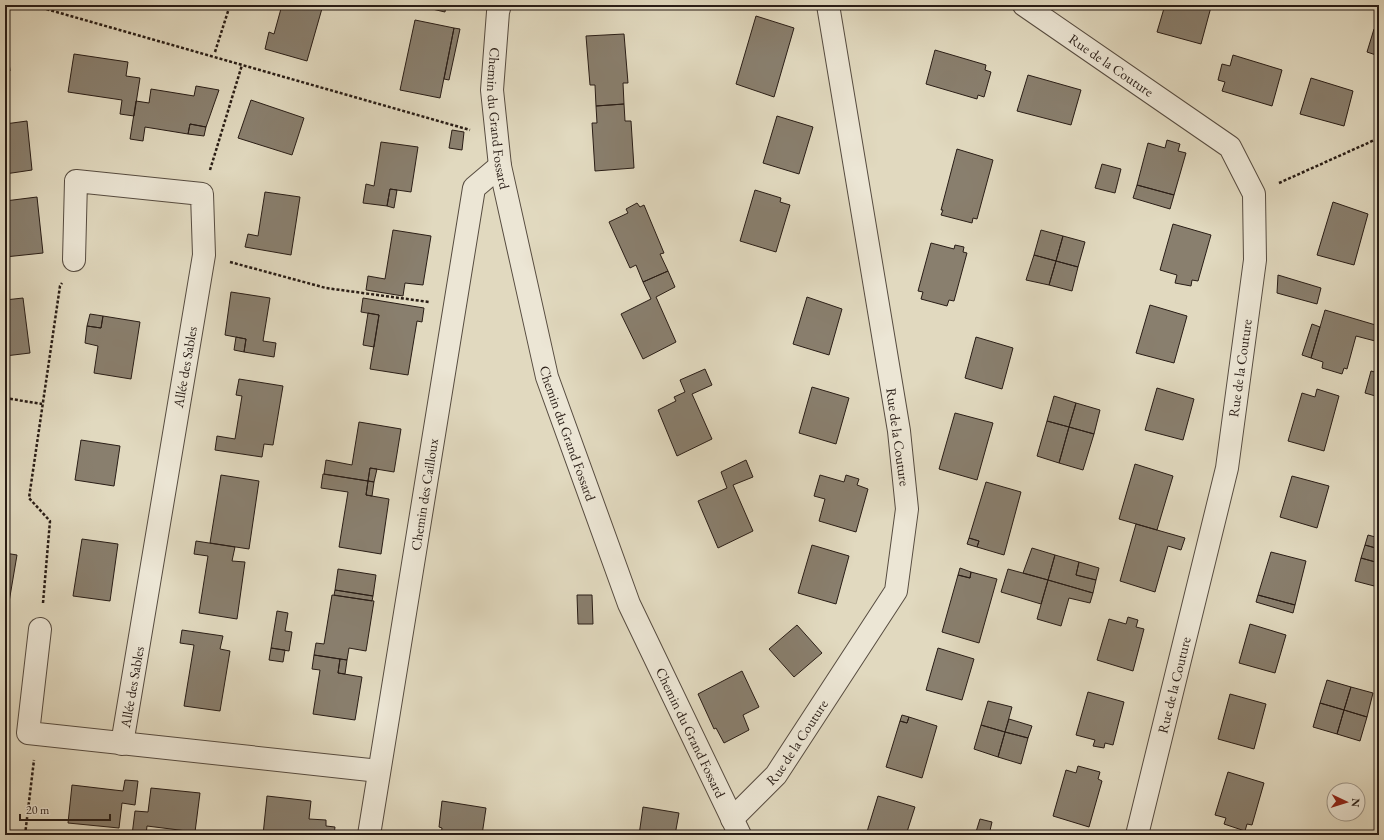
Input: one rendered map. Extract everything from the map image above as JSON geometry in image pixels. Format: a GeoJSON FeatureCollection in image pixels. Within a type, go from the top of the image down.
{"type":"FeatureCollection","features":[{"type":"Feature","properties":{"kind":"street","name":"Chemin du Grand Fossard"},"geometry":{"type":"LineString","coordinates":[[500,5],[498,12],[492,90],[500,166],[547,377],[630,604],[736,827]]}},
{"type":"Feature","properties":{"kind":"street","name":"Rue de la Couture"},"geometry":{"type":"LineString","coordinates":[[736,827],[776,775],[896,591],[907,510],[899,431],[828,5]]}},
{"type":"Feature","properties":{"kind":"street","name":"Rue de la Couture"},"geometry":{"type":"LineString","coordinates":[[1024,5],[1230,147],[1254,194],[1255,260],[1227,468],[1137,835]]}},
{"type":"Feature","properties":{"kind":"street","name":"Chemin des Cailloux"},"geometry":{"type":"LineString","coordinates":[[369,835],[474,188],[500,166]]}},
{"type":"Feature","properties":{"kind":"street"},"geometry":{"type":"LineString","coordinates":[[74,260],[76,181],[202,194]]}},
{"type":"Feature","properties":{"kind":"street","name":"Allée des Sables"},"geometry":{"type":"LineString","coordinates":[[122,744],[204,256],[202,194]]}},
{"type":"Feature","properties":{"kind":"street"},"geometry":{"type":"LineString","coordinates":[[37,734],[28,733],[40,629]]}},
{"type":"Feature","properties":{"kind":"street","name":"Allée des Sables"},"geometry":{"type":"LineString","coordinates":[[37,734],[379,771]]}},
{"type":"Feature","properties":{"kind":"path"},"geometry":{"type":"LineString","coordinates":[[32,5],[470,130],[496,132]]}},
{"type":"Feature","properties":{"kind":"path"},"geometry":{"type":"LineString","coordinates":[[215,52],[230,5]]}},
{"type":"Feature","properties":{"kind":"path"},"geometry":{"type":"LineString","coordinates":[[202,194],[242,65]]}},
{"type":"Feature","properties":{"kind":"path"},"geometry":{"type":"LineString","coordinates":[[1254,194],[1379,138]]}},
{"type":"Feature","properties":{"kind":"path"},"geometry":{"type":"LineString","coordinates":[[204,256],[326,288],[455,305]]}},
{"type":"Feature","properties":{"kind":"path"},"geometry":{"type":"LineString","coordinates":[[40,629],[50,521],[29,498],[60,286],[74,260]]}},
{"type":"Feature","properties":{"kind":"path"},"geometry":{"type":"LineString","coordinates":[[5,398],[42,404]]}},
{"type":"Feature","properties":{"kind":"path"},"geometry":{"type":"LineString","coordinates":[[25,835],[37,734]]}},
{"type":"Feature","properties":{"kind":"building"},"geometry":{"type":"Polygon","coordinates":[[[282,5],[323,5],[307,61],[265,49],[269,32],[274,34],[282,5]]]}},
{"type":"Feature","properties":{"kind":"building"},"geometry":{"type":"Polygon","coordinates":[[[415,5],[446,5],[445,12],[415,5]]]}},
{"type":"Feature","properties":{"kind":"building"},"geometry":{"type":"Polygon","coordinates":[[[1165,5],[1203,5],[1211,7],[1201,44],[1157,32],[1165,5]]]}},
{"type":"Feature","properties":{"kind":"building"},"geometry":{"type":"Polygon","coordinates":[[[756,16],[794,28],[774,97],[736,84],[756,16]]]}},
{"type":"Feature","properties":{"kind":"building"},"geometry":{"type":"Polygon","coordinates":[[[415,20],[454,28],[440,98],[400,90],[415,20]]]}},
{"type":"Feature","properties":{"kind":"building"},"geometry":{"type":"Polygon","coordinates":[[[5,26],[10,71],[5,72],[5,26]]]}},
{"type":"Feature","properties":{"kind":"building"},"geometry":{"type":"Polygon","coordinates":[[[454,28],[460,29],[449,80],[444,79],[454,28]]]}},
{"type":"Feature","properties":{"kind":"building"},"geometry":{"type":"Polygon","coordinates":[[[1374,29],[1379,31],[1379,56],[1367,52],[1374,29]]]}},
{"type":"Feature","properties":{"kind":"building"},"geometry":{"type":"Polygon","coordinates":[[[624,34],[628,83],[623,83],[624,104],[596,106],[595,85],[590,85],[586,36],[624,34]]]}},
{"type":"Feature","properties":{"kind":"building"},"geometry":{"type":"Polygon","coordinates":[[[935,50],[986,65],[985,70],[991,72],[984,97],[978,95],[977,99],[926,84],[935,50]]]}},
{"type":"Feature","properties":{"kind":"building"},"geometry":{"type":"Polygon","coordinates":[[[74,54],[128,62],[126,76],[140,78],[134,116],[120,114],[122,100],[68,92],[74,54]]]}},
{"type":"Feature","properties":{"kind":"building"},"geometry":{"type":"Polygon","coordinates":[[[1233,55],[1282,70],[1272,106],[1222,91],[1225,82],[1218,80],[1222,64],[1230,66],[1233,55]]]}},
{"type":"Feature","properties":{"kind":"building"},"geometry":{"type":"Polygon","coordinates":[[[1028,75],[1081,90],[1071,125],[1017,111],[1028,75]]]}},
{"type":"Feature","properties":{"kind":"building"},"geometry":{"type":"Polygon","coordinates":[[[1311,78],[1353,91],[1344,126],[1300,114],[1311,78]]]}},
{"type":"Feature","properties":{"kind":"building"},"geometry":{"type":"Polygon","coordinates":[[[196,86],[219,90],[206,127],[190,124],[188,134],[145,127],[143,141],[130,139],[136,101],[149,103],[151,89],[194,96],[196,86]]]}},
{"type":"Feature","properties":{"kind":"building"},"geometry":{"type":"Polygon","coordinates":[[[251,100],[304,118],[292,155],[238,138],[251,100]]]}},
{"type":"Feature","properties":{"kind":"building"},"geometry":{"type":"Polygon","coordinates":[[[624,104],[625,121],[631,121],[634,168],[595,171],[592,123],[597,123],[596,106],[624,104]]]}},
{"type":"Feature","properties":{"kind":"building"},"geometry":{"type":"Polygon","coordinates":[[[777,116],[813,127],[799,174],[763,163],[777,116]]]}},
{"type":"Feature","properties":{"kind":"building"},"geometry":{"type":"Polygon","coordinates":[[[27,121],[32,170],[5,174],[5,124],[27,121]]]}},
{"type":"Feature","properties":{"kind":"building"},"geometry":{"type":"Polygon","coordinates":[[[190,124],[206,127],[204,136],[188,134],[190,124]]]}},
{"type":"Feature","properties":{"kind":"building"},"geometry":{"type":"Polygon","coordinates":[[[452,130],[464,132],[462,150],[449,148],[452,130]]]}},
{"type":"Feature","properties":{"kind":"building"},"geometry":{"type":"Polygon","coordinates":[[[1167,140],[1180,144],[1178,151],[1186,153],[1174,195],[1137,185],[1148,143],[1165,148],[1167,140]]]}},
{"type":"Feature","properties":{"kind":"building"},"geometry":{"type":"Polygon","coordinates":[[[381,142],[418,147],[411,192],[390,189],[387,206],[363,203],[366,184],[374,186],[381,142]]]}},
{"type":"Feature","properties":{"kind":"building"},"geometry":{"type":"Polygon","coordinates":[[[957,149],[993,160],[977,219],[973,218],[972,223],[941,215],[957,149]]]}},
{"type":"Feature","properties":{"kind":"building"},"geometry":{"type":"Polygon","coordinates":[[[1102,164],[1121,169],[1115,193],[1095,188],[1102,164]]]}},
{"type":"Feature","properties":{"kind":"building"},"geometry":{"type":"Polygon","coordinates":[[[1137,185],[1174,195],[1170,209],[1133,198],[1137,185]]]}},
{"type":"Feature","properties":{"kind":"building"},"geometry":{"type":"Polygon","coordinates":[[[390,189],[397,190],[394,208],[387,206],[390,189]]]}},
{"type":"Feature","properties":{"kind":"building"},"geometry":{"type":"Polygon","coordinates":[[[755,190],[781,198],[780,202],[790,205],[776,252],[740,241],[755,190]]]}},
{"type":"Feature","properties":{"kind":"building"},"geometry":{"type":"Polygon","coordinates":[[[265,192],[300,197],[291,255],[245,247],[248,234],[258,236],[265,192]]]}},
{"type":"Feature","properties":{"kind":"building"},"geometry":{"type":"Polygon","coordinates":[[[37,197],[43,253],[5,257],[5,201],[37,197]]]}},
{"type":"Feature","properties":{"kind":"building"},"geometry":{"type":"Polygon","coordinates":[[[1333,202],[1368,214],[1354,265],[1317,255],[1333,202]]]}},
{"type":"Feature","properties":{"kind":"building"},"geometry":{"type":"Polygon","coordinates":[[[637,203],[640,207],[644,205],[664,253],[660,254],[668,271],[643,282],[636,265],[630,268],[609,222],[628,213],[626,209],[637,203]]]}},
{"type":"Feature","properties":{"kind":"building"},"geometry":{"type":"Polygon","coordinates":[[[1173,224],[1211,235],[1198,281],[1192,280],[1191,286],[1175,283],[1177,275],[1160,270],[1173,224]]]}},
{"type":"Feature","properties":{"kind":"building"},"geometry":{"type":"Polygon","coordinates":[[[393,230],[431,236],[423,285],[405,283],[403,296],[366,290],[368,276],[385,279],[393,230]]]}},
{"type":"Feature","properties":{"kind":"building"},"geometry":{"type":"Polygon","coordinates":[[[1041,230],[1063,236],[1056,261],[1034,255],[1041,230]]]}},
{"type":"Feature","properties":{"kind":"building"},"geometry":{"type":"Polygon","coordinates":[[[1063,236],[1085,242],[1078,267],[1056,261],[1063,236]]]}},
{"type":"Feature","properties":{"kind":"building"},"geometry":{"type":"Polygon","coordinates":[[[931,243],[954,249],[955,245],[964,247],[963,252],[967,253],[954,301],[949,300],[947,306],[921,299],[923,292],[918,291],[931,243]]]}},
{"type":"Feature","properties":{"kind":"building"},"geometry":{"type":"Polygon","coordinates":[[[1034,255],[1056,261],[1049,285],[1026,280],[1034,255]]]}},
{"type":"Feature","properties":{"kind":"building"},"geometry":{"type":"Polygon","coordinates":[[[1056,261],[1078,267],[1072,291],[1049,285],[1056,261]]]}},
{"type":"Feature","properties":{"kind":"building"},"geometry":{"type":"Polygon","coordinates":[[[668,271],[675,287],[656,297],[676,342],[643,359],[621,314],[651,299],[643,282],[668,271]]]}},
{"type":"Feature","properties":{"kind":"building"},"geometry":{"type":"Polygon","coordinates":[[[1278,275],[1321,288],[1317,304],[1277,293],[1278,275]]]}},
{"type":"Feature","properties":{"kind":"building"},"geometry":{"type":"Polygon","coordinates":[[[231,292],[270,298],[263,341],[276,343],[274,357],[244,352],[246,339],[225,335],[231,292]]]}},
{"type":"Feature","properties":{"kind":"building"},"geometry":{"type":"Polygon","coordinates":[[[807,297],[842,309],[829,355],[793,344],[807,297]]]}},
{"type":"Feature","properties":{"kind":"building"},"geometry":{"type":"Polygon","coordinates":[[[23,298],[30,353],[5,356],[5,300],[23,298]]]}},
{"type":"Feature","properties":{"kind":"building"},"geometry":{"type":"Polygon","coordinates":[[[363,298],[424,308],[422,322],[417,321],[408,375],[370,369],[379,315],[361,312],[363,298]]]}},
{"type":"Feature","properties":{"kind":"building"},"geometry":{"type":"Polygon","coordinates":[[[1150,305],[1187,316],[1174,363],[1136,353],[1150,305]]]}},
{"type":"Feature","properties":{"kind":"building"},"geometry":{"type":"Polygon","coordinates":[[[1325,310],[1379,326],[1379,342],[1356,336],[1347,369],[1344,368],[1342,374],[1322,368],[1323,362],[1311,358],[1325,310]]]}},
{"type":"Feature","properties":{"kind":"building"},"geometry":{"type":"Polygon","coordinates":[[[368,313],[379,315],[374,347],[363,345],[368,313]]]}},
{"type":"Feature","properties":{"kind":"building"},"geometry":{"type":"Polygon","coordinates":[[[90,314],[103,316],[101,328],[87,326],[90,314]]]}},
{"type":"Feature","properties":{"kind":"building"},"geometry":{"type":"Polygon","coordinates":[[[103,316],[140,322],[131,379],[94,373],[98,346],[85,343],[87,326],[101,328],[103,316]]]}},
{"type":"Feature","properties":{"kind":"building"},"geometry":{"type":"Polygon","coordinates":[[[1312,324],[1320,327],[1311,358],[1302,355],[1312,324]]]}},
{"type":"Feature","properties":{"kind":"building"},"geometry":{"type":"Polygon","coordinates":[[[236,337],[246,339],[244,352],[234,350],[236,337]]]}},
{"type":"Feature","properties":{"kind":"building"},"geometry":{"type":"Polygon","coordinates":[[[976,337],[1013,348],[1002,389],[965,378],[976,337]]]}},
{"type":"Feature","properties":{"kind":"building"},"geometry":{"type":"Polygon","coordinates":[[[705,369],[712,385],[692,394],[712,439],[677,456],[658,410],[676,401],[674,397],[685,392],[680,380],[705,369]]]}},
{"type":"Feature","properties":{"kind":"building"},"geometry":{"type":"Polygon","coordinates":[[[1371,371],[1379,373],[1379,397],[1365,393],[1371,371]]]}},
{"type":"Feature","properties":{"kind":"building"},"geometry":{"type":"Polygon","coordinates":[[[239,379],[283,386],[273,445],[264,444],[262,457],[215,450],[217,436],[235,439],[242,396],[236,395],[239,379]]]}},
{"type":"Feature","properties":{"kind":"building"},"geometry":{"type":"Polygon","coordinates":[[[812,387],[849,398],[836,444],[799,433],[812,387]]]}},
{"type":"Feature","properties":{"kind":"building"},"geometry":{"type":"Polygon","coordinates":[[[1157,388],[1194,399],[1183,440],[1145,430],[1157,388]]]}},
{"type":"Feature","properties":{"kind":"building"},"geometry":{"type":"Polygon","coordinates":[[[1317,389],[1339,396],[1324,451],[1288,441],[1302,393],[1315,397],[1317,389]]]}},
{"type":"Feature","properties":{"kind":"building"},"geometry":{"type":"Polygon","coordinates":[[[1054,396],[1076,403],[1069,427],[1047,421],[1054,396]]]}},
{"type":"Feature","properties":{"kind":"building"},"geometry":{"type":"Polygon","coordinates":[[[1076,403],[1100,410],[1094,434],[1069,427],[1076,403]]]}},
{"type":"Feature","properties":{"kind":"building"},"geometry":{"type":"Polygon","coordinates":[[[955,413],[993,423],[977,480],[939,469],[955,413]]]}},
{"type":"Feature","properties":{"kind":"building"},"geometry":{"type":"Polygon","coordinates":[[[1047,421],[1069,427],[1059,463],[1037,456],[1047,421]]]}},
{"type":"Feature","properties":{"kind":"building"},"geometry":{"type":"Polygon","coordinates":[[[359,422],[401,429],[394,472],[370,468],[368,481],[324,474],[326,460],[352,465],[359,422]]]}},
{"type":"Feature","properties":{"kind":"building"},"geometry":{"type":"Polygon","coordinates":[[[1069,427],[1094,434],[1083,470],[1059,463],[1069,427]]]}},
{"type":"Feature","properties":{"kind":"building"},"geometry":{"type":"Polygon","coordinates":[[[81,440],[120,446],[114,486],[75,480],[81,440]]]}},
{"type":"Feature","properties":{"kind":"building"},"geometry":{"type":"Polygon","coordinates":[[[746,460],[753,477],[733,485],[753,531],[718,548],[698,501],[727,488],[721,472],[746,460]]]}},
{"type":"Feature","properties":{"kind":"building"},"geometry":{"type":"Polygon","coordinates":[[[1135,464],[1173,476],[1157,530],[1119,519],[1135,464]]]}},
{"type":"Feature","properties":{"kind":"building"},"geometry":{"type":"Polygon","coordinates":[[[370,468],[377,469],[374,482],[368,481],[370,468]]]}},
{"type":"Feature","properties":{"kind":"building"},"geometry":{"type":"Polygon","coordinates":[[[323,474],[368,481],[366,495],[389,499],[381,554],[339,547],[348,492],[321,488],[323,474]]]}},
{"type":"Feature","properties":{"kind":"building"},"geometry":{"type":"Polygon","coordinates":[[[221,475],[259,481],[249,549],[210,543],[221,475]]]}},
{"type":"Feature","properties":{"kind":"building"},"geometry":{"type":"Polygon","coordinates":[[[820,475],[844,482],[846,475],[859,479],[857,485],[868,489],[856,532],[819,521],[825,499],[814,496],[820,475]]]}},
{"type":"Feature","properties":{"kind":"building"},"geometry":{"type":"Polygon","coordinates":[[[1292,476],[1329,486],[1317,528],[1280,517],[1292,476]]]}},
{"type":"Feature","properties":{"kind":"building"},"geometry":{"type":"Polygon","coordinates":[[[368,481],[374,482],[372,496],[366,495],[368,481]]]}},
{"type":"Feature","properties":{"kind":"building"},"geometry":{"type":"Polygon","coordinates":[[[986,482],[1021,492],[1004,555],[977,547],[979,541],[969,538],[986,482]]]}},
{"type":"Feature","properties":{"kind":"building"},"geometry":{"type":"Polygon","coordinates":[[[1136,524],[1185,538],[1181,550],[1168,546],[1155,592],[1120,581],[1136,524]]]}},
{"type":"Feature","properties":{"kind":"building"},"geometry":{"type":"Polygon","coordinates":[[[1368,535],[1379,538],[1379,549],[1365,545],[1368,535]]]}},
{"type":"Feature","properties":{"kind":"building"},"geometry":{"type":"Polygon","coordinates":[[[969,538],[979,541],[977,547],[967,544],[969,538]]]}},
{"type":"Feature","properties":{"kind":"building"},"geometry":{"type":"Polygon","coordinates":[[[82,539],[118,544],[110,601],[73,596],[82,539]]]}},
{"type":"Feature","properties":{"kind":"building"},"geometry":{"type":"Polygon","coordinates":[[[196,541],[235,547],[232,561],[245,562],[237,619],[199,613],[208,556],[194,554],[196,541]]]}},
{"type":"Feature","properties":{"kind":"building"},"geometry":{"type":"Polygon","coordinates":[[[812,545],[849,556],[836,604],[798,593],[812,545]]]}},
{"type":"Feature","properties":{"kind":"building"},"geometry":{"type":"Polygon","coordinates":[[[1365,545],[1379,549],[1379,563],[1361,558],[1365,545]]]}},
{"type":"Feature","properties":{"kind":"building"},"geometry":{"type":"Polygon","coordinates":[[[1032,548],[1055,555],[1048,580],[1023,573],[1032,548]]]}},
{"type":"Feature","properties":{"kind":"building"},"geometry":{"type":"Polygon","coordinates":[[[1271,552],[1306,561],[1295,605],[1258,595],[1271,552]]]}},
{"type":"Feature","properties":{"kind":"building"},"geometry":{"type":"Polygon","coordinates":[[[5,553],[17,555],[7,614],[5,614],[5,553]]]}},
{"type":"Feature","properties":{"kind":"building"},"geometry":{"type":"Polygon","coordinates":[[[1055,555],[1079,562],[1076,575],[1096,580],[1093,593],[1048,580],[1055,555]]]}},
{"type":"Feature","properties":{"kind":"building"},"geometry":{"type":"Polygon","coordinates":[[[1361,558],[1379,563],[1378,587],[1355,581],[1361,558]]]}},
{"type":"Feature","properties":{"kind":"building"},"geometry":{"type":"Polygon","coordinates":[[[1079,562],[1099,568],[1096,580],[1076,575],[1079,562]]]}},
{"type":"Feature","properties":{"kind":"building"},"geometry":{"type":"Polygon","coordinates":[[[960,568],[971,572],[970,578],[958,575],[960,568]]]}},
{"type":"Feature","properties":{"kind":"building"},"geometry":{"type":"Polygon","coordinates":[[[338,569],[376,575],[373,596],[335,590],[338,569]]]}},
{"type":"Feature","properties":{"kind":"building"},"geometry":{"type":"Polygon","coordinates":[[[1008,569],[1048,580],[1041,604],[1001,592],[1008,569]]]}},
{"type":"Feature","properties":{"kind":"building"},"geometry":{"type":"Polygon","coordinates":[[[971,572],[997,579],[979,643],[942,632],[958,575],[970,578],[971,572]]]}},
{"type":"Feature","properties":{"kind":"building"},"geometry":{"type":"Polygon","coordinates":[[[1048,580],[1093,593],[1090,603],[1069,598],[1061,626],[1037,619],[1048,580]]]}},
{"type":"Feature","properties":{"kind":"building"},"geometry":{"type":"Polygon","coordinates":[[[335,590],[373,596],[372,601],[334,595],[335,590]]]}},
{"type":"Feature","properties":{"kind":"building"},"geometry":{"type":"Polygon","coordinates":[[[332,595],[374,601],[366,651],[349,648],[347,660],[314,655],[316,643],[324,644],[332,595]]]}},
{"type":"Feature","properties":{"kind":"building"},"geometry":{"type":"Polygon","coordinates":[[[577,595],[592,595],[593,624],[578,624],[577,595]]]}},
{"type":"Feature","properties":{"kind":"building"},"geometry":{"type":"Polygon","coordinates":[[[1258,595],[1295,605],[1293,613],[1256,602],[1258,595]]]}},
{"type":"Feature","properties":{"kind":"building"},"geometry":{"type":"Polygon","coordinates":[[[277,611],[288,613],[285,631],[292,632],[289,651],[271,648],[277,611]]]}},
{"type":"Feature","properties":{"kind":"building"},"geometry":{"type":"Polygon","coordinates":[[[1128,617],[1138,620],[1136,627],[1144,629],[1133,671],[1097,660],[1109,619],[1126,624],[1128,617]]]}},
{"type":"Feature","properties":{"kind":"building"},"geometry":{"type":"Polygon","coordinates":[[[1250,624],[1286,635],[1275,673],[1239,663],[1250,624]]]}},
{"type":"Feature","properties":{"kind":"building"},"geometry":{"type":"Polygon","coordinates":[[[797,625],[822,653],[794,677],[769,649],[797,625]]]}},
{"type":"Feature","properties":{"kind":"building"},"geometry":{"type":"Polygon","coordinates":[[[182,630],[223,636],[220,649],[230,651],[220,711],[184,706],[194,645],[180,643],[182,630]]]}},
{"type":"Feature","properties":{"kind":"building"},"geometry":{"type":"Polygon","coordinates":[[[271,648],[285,650],[283,662],[269,660],[271,648]]]}},
{"type":"Feature","properties":{"kind":"building"},"geometry":{"type":"Polygon","coordinates":[[[938,648],[974,659],[962,700],[926,690],[938,648]]]}},
{"type":"Feature","properties":{"kind":"building"},"geometry":{"type":"Polygon","coordinates":[[[314,655],[340,659],[338,673],[362,677],[355,720],[313,714],[320,670],[312,669],[314,655]]]}},
{"type":"Feature","properties":{"kind":"building"},"geometry":{"type":"Polygon","coordinates":[[[340,659],[347,660],[345,674],[338,673],[340,659]]]}},
{"type":"Feature","properties":{"kind":"building"},"geometry":{"type":"Polygon","coordinates":[[[742,671],[759,707],[743,715],[749,730],[724,743],[716,728],[714,729],[698,694],[742,671]]]}},
{"type":"Feature","properties":{"kind":"building"},"geometry":{"type":"Polygon","coordinates":[[[1327,680],[1351,687],[1344,710],[1320,703],[1327,680]]]}},
{"type":"Feature","properties":{"kind":"building"},"geometry":{"type":"Polygon","coordinates":[[[1351,687],[1373,693],[1367,717],[1344,710],[1351,687]]]}},
{"type":"Feature","properties":{"kind":"building"},"geometry":{"type":"Polygon","coordinates":[[[1088,692],[1124,702],[1113,745],[1105,743],[1104,748],[1093,746],[1095,740],[1076,735],[1088,692]]]}},
{"type":"Feature","properties":{"kind":"building"},"geometry":{"type":"Polygon","coordinates":[[[1230,694],[1266,704],[1254,749],[1218,739],[1230,694]]]}},
{"type":"Feature","properties":{"kind":"building"},"geometry":{"type":"Polygon","coordinates":[[[988,701],[1012,707],[1005,732],[981,725],[988,701]]]}},
{"type":"Feature","properties":{"kind":"building"},"geometry":{"type":"Polygon","coordinates":[[[1320,703],[1344,710],[1337,734],[1313,727],[1320,703]]]}},
{"type":"Feature","properties":{"kind":"building"},"geometry":{"type":"Polygon","coordinates":[[[1344,710],[1367,717],[1360,741],[1337,734],[1344,710]]]}},
{"type":"Feature","properties":{"kind":"building"},"geometry":{"type":"Polygon","coordinates":[[[902,715],[909,717],[907,723],[900,721],[902,715]]]}},
{"type":"Feature","properties":{"kind":"building"},"geometry":{"type":"Polygon","coordinates":[[[909,717],[937,726],[922,778],[886,767],[900,721],[907,723],[909,717]]]}},
{"type":"Feature","properties":{"kind":"building"},"geometry":{"type":"Polygon","coordinates":[[[1009,719],[1032,726],[1028,738],[1005,732],[1009,719]]]}},
{"type":"Feature","properties":{"kind":"building"},"geometry":{"type":"Polygon","coordinates":[[[981,725],[1005,732],[998,757],[974,749],[981,725]]]}},
{"type":"Feature","properties":{"kind":"building"},"geometry":{"type":"Polygon","coordinates":[[[1005,732],[1028,738],[1021,764],[998,757],[1005,732]]]}},
{"type":"Feature","properties":{"kind":"building"},"geometry":{"type":"Polygon","coordinates":[[[1078,766],[1100,772],[1098,779],[1102,781],[1089,827],[1053,816],[1066,770],[1076,773],[1078,766]]]}},
{"type":"Feature","properties":{"kind":"building"},"geometry":{"type":"Polygon","coordinates":[[[1228,772],[1264,783],[1252,825],[1247,824],[1245,831],[1224,824],[1226,818],[1215,815],[1228,772]]]}},
{"type":"Feature","properties":{"kind":"building"},"geometry":{"type":"Polygon","coordinates":[[[125,780],[138,781],[135,805],[122,803],[119,828],[68,823],[72,785],[123,791],[125,780]]]}},
{"type":"Feature","properties":{"kind":"building"},"geometry":{"type":"Polygon","coordinates":[[[151,788],[200,793],[195,832],[147,826],[146,835],[132,835],[135,811],[148,812],[151,788]]]}},
{"type":"Feature","properties":{"kind":"building"},"geometry":{"type":"Polygon","coordinates":[[[267,796],[311,801],[309,819],[326,820],[326,826],[335,827],[334,835],[263,835],[267,796]]]}},
{"type":"Feature","properties":{"kind":"building"},"geometry":{"type":"Polygon","coordinates":[[[878,796],[915,807],[906,835],[866,835],[878,796]]]}},
{"type":"Feature","properties":{"kind":"building"},"geometry":{"type":"Polygon","coordinates":[[[442,801],[486,808],[482,835],[441,835],[442,828],[439,827],[442,801]]]}},
{"type":"Feature","properties":{"kind":"building"},"geometry":{"type":"Polygon","coordinates":[[[643,807],[679,813],[675,835],[639,835],[643,807]]]}},
{"type":"Feature","properties":{"kind":"building"},"geometry":{"type":"Polygon","coordinates":[[[980,819],[992,822],[989,835],[975,835],[980,819]]]}}]}
